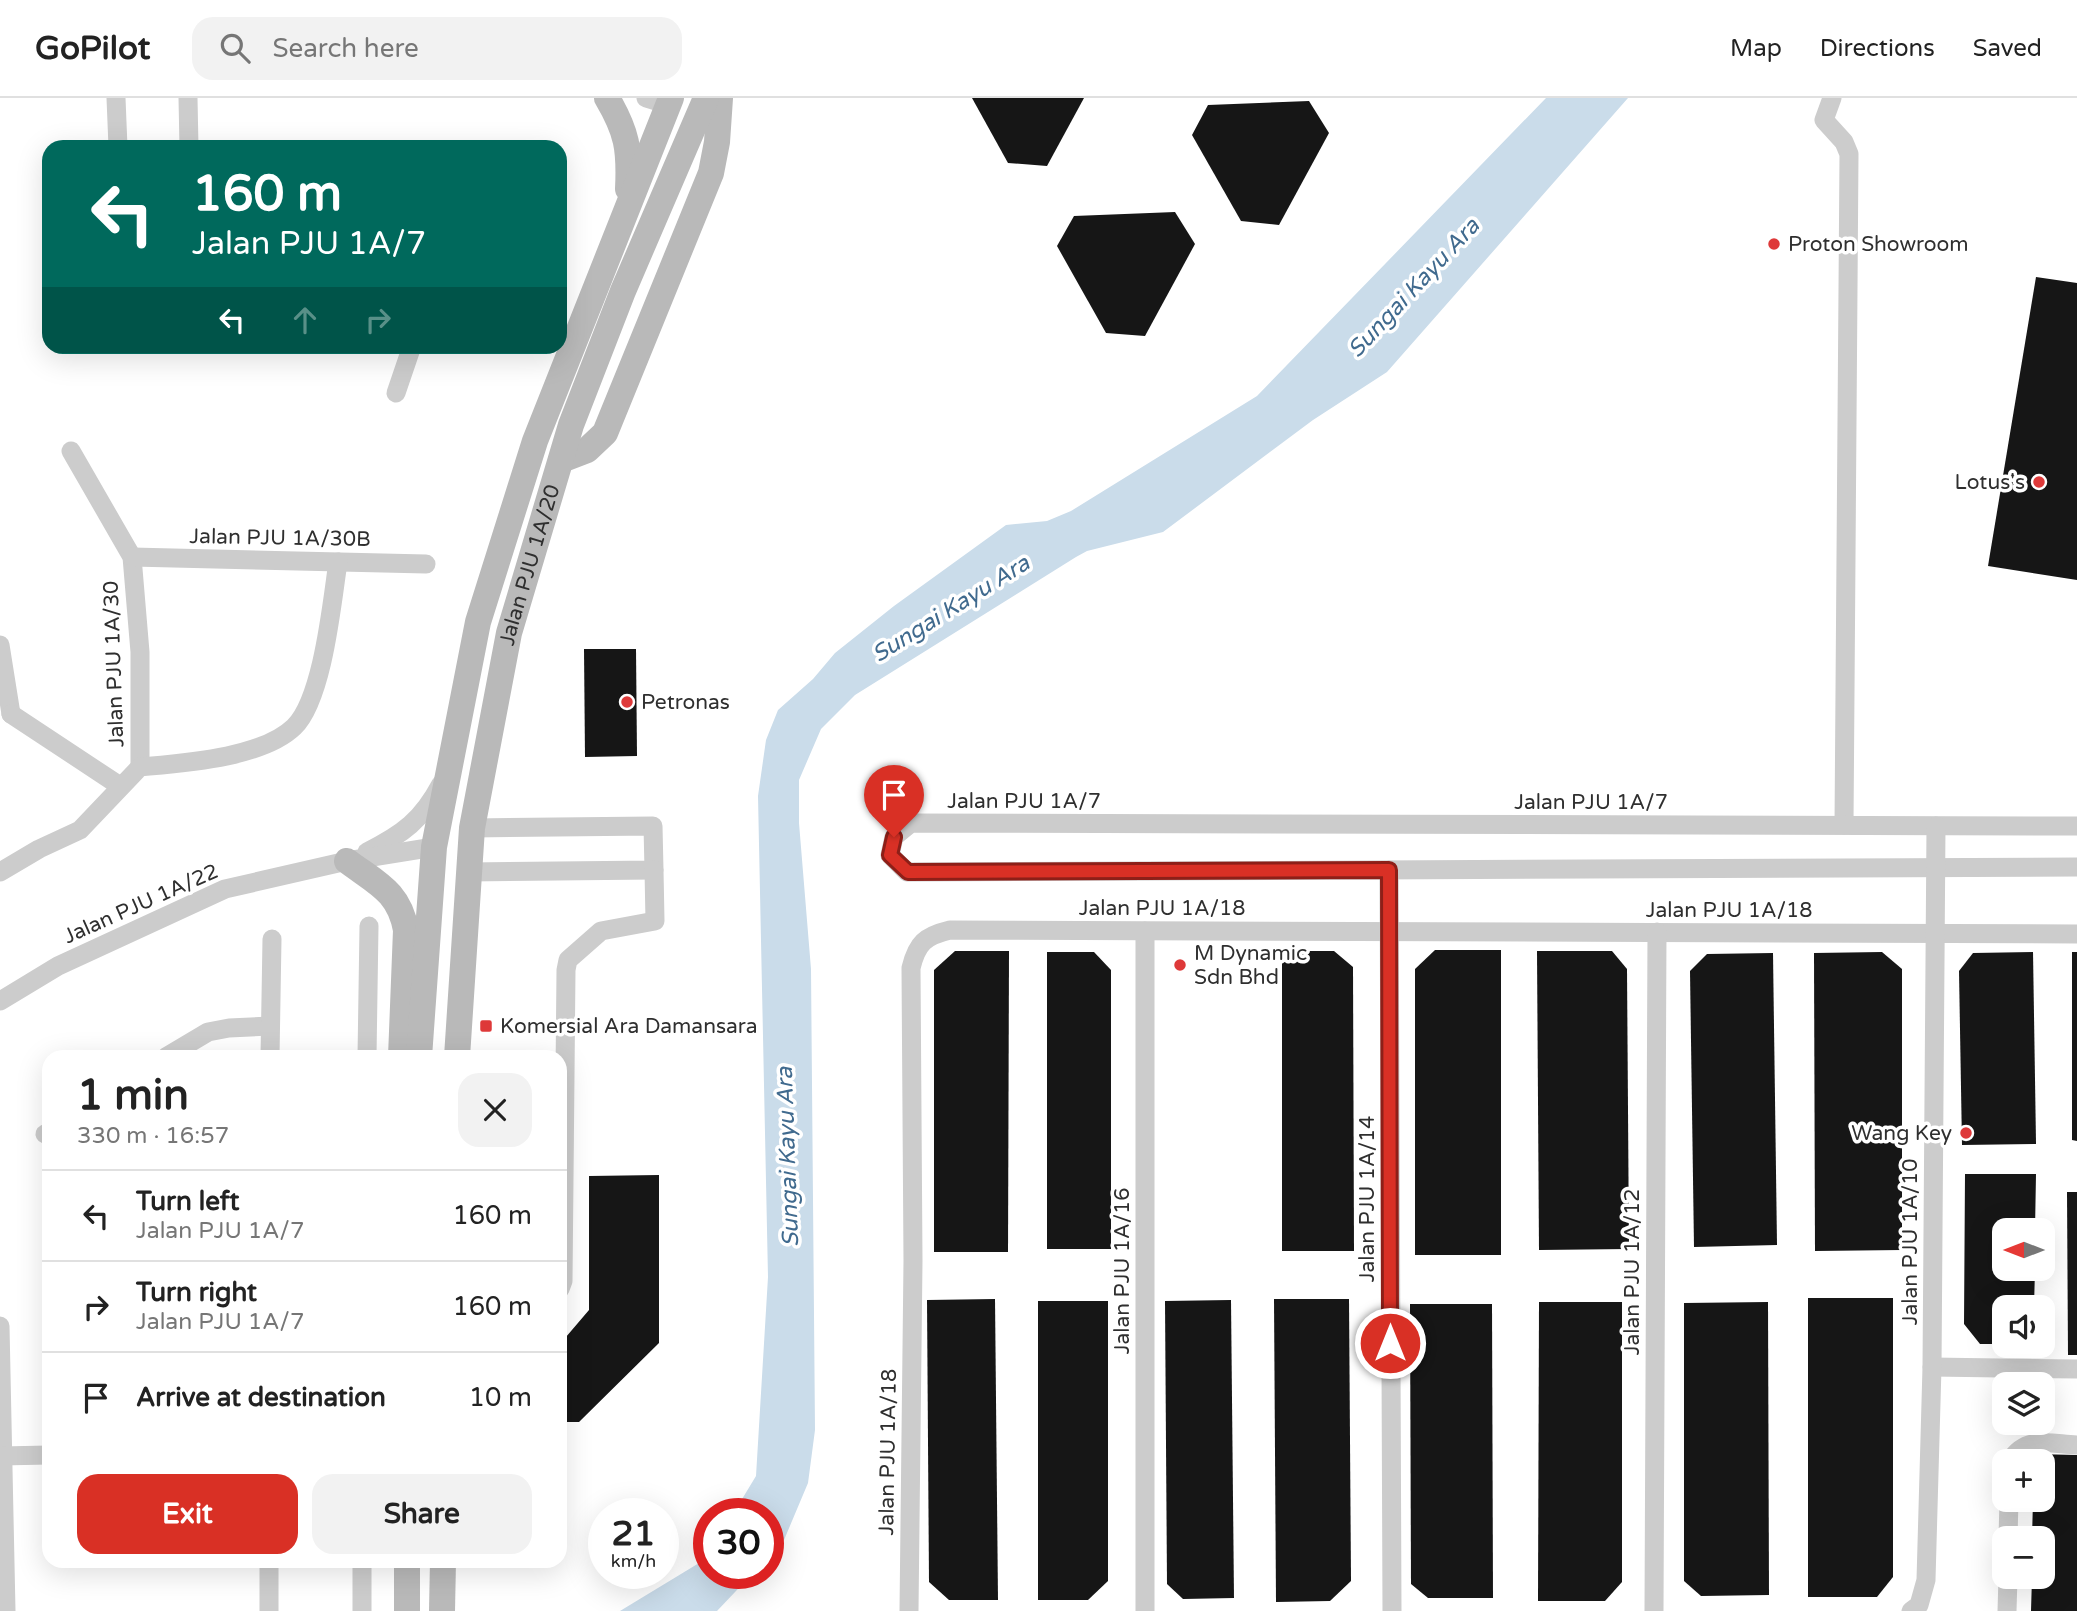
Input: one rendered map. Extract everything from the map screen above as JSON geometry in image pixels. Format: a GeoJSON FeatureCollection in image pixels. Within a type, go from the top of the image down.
{"type":"FeatureCollection","features":[{"type":"Feature","properties":{"kind":"street"},"geometry":{"type":"LineString","coordinates":[[116,98],[118,140]]}},
{"type":"Feature","properties":{"kind":"street"},"geometry":{"type":"LineString","coordinates":[[188,98],[189,140]]}},
{"type":"Feature","properties":{"kind":"street"},"geometry":{"type":"LineString","coordinates":[[607,98],[622,124],[629,156],[628,205]]}},
{"type":"Feature","properties":{"kind":"street","name":"Jalan PJU 1A/20"},"geometry":{"type":"LineString","coordinates":[[457,1050],[472,828],[488,732],[509,633],[571,425],[624,291],[706,98]]}},
{"type":"Feature","properties":{"kind":"street"},"geometry":{"type":"LineString","coordinates":[[561,460],[587,450],[605,433],[711,173],[717,142],[720,98]]}},
{"type":"Feature","properties":{"kind":"street"},"geometry":{"type":"LineString","coordinates":[[1832,98],[1824,120],[1844,142],[1849,154],[1844,825]]}},
{"type":"Feature","properties":{"kind":"street","name":"Jalan PJU 1A/20"},"geometry":{"type":"LineString","coordinates":[[419,1050],[433,847],[482,609],[535,441],[669,100]]}},
{"type":"Feature","properties":{"kind":"street"},"geometry":{"type":"LineString","coordinates":[[396,393],[409,354]]}},
{"type":"Feature","properties":{"kind":"street","name":"Jalan PJU 1A/30"},"geometry":{"type":"LineString","coordinates":[[71,451],[132,557],[140,652],[140,767]]}},
{"type":"Feature","properties":{"kind":"street","name":"Jalan PJU 1A/30B"},"geometry":{"type":"LineString","coordinates":[[132,557],[426,564]]}},
{"type":"Feature","properties":{"kind":"street"},"geometry":{"type":"LineString","coordinates":[[0,872],[39,849],[80,830],[140,767],[184,763],[256,748],[277,740],[295,726],[308,709],[324,653],[338,562]]}},
{"type":"Feature","properties":{"kind":"street"},"geometry":{"type":"LineString","coordinates":[[0,645],[5,718],[120,786]]}},
{"type":"Feature","properties":{"kind":"street"},"geometry":{"type":"LineString","coordinates":[[433,847],[446,837],[451,829],[474,747],[488,732]]}},
{"type":"Feature","properties":{"kind":"street"},"geometry":{"type":"LineString","coordinates":[[401,1050],[405,930],[402,910],[394,897],[347,861],[406,831],[429,805],[451,766]]}},
{"type":"Feature","properties":{"kind":"street","name":"Jalan PJU 1A/7"},"geometry":{"type":"LineString","coordinates":[[2077,827],[911,823],[894,837],[890,855],[908,872],[2077,867]]}},
{"type":"Feature","properties":{"kind":"street"},"geometry":{"type":"LineString","coordinates":[[472,828],[653,826],[655,921],[601,930],[568,960],[565,1050]]}},
{"type":"Feature","properties":{"kind":"street","name":"Jalan PJU 1A/10"},"geometry":{"type":"LineString","coordinates":[[1911,1611],[1919,1605],[1926,1580],[1932,1367],[1936,826]]}},
{"type":"Feature","properties":{"kind":"street","name":"Jalan PJU 1A/22"},"geometry":{"type":"LineString","coordinates":[[0,1001],[58,966],[225,889],[347,861],[433,847]]}},
{"type":"Feature","properties":{"kind":"street"},"geometry":{"type":"LineString","coordinates":[[468,872],[654,870]]}},
{"type":"Feature","properties":{"kind":"street","name":"Jalan PJU 1A/14"},"geometry":{"type":"LineString","coordinates":[[1389,870],[1392,1611]]}},
{"type":"Feature","properties":{"kind":"street"},"geometry":{"type":"LineString","coordinates":[[367,1050],[369,926]]}},
{"type":"Feature","properties":{"kind":"street","name":"Jalan PJU 1A/18"},"geometry":{"type":"LineString","coordinates":[[909,1611],[913,1261],[911,968],[914,954],[931,934],[950,930],[2077,934]]}},
{"type":"Feature","properties":{"kind":"street","name":"Jalan PJU 1A/16"},"geometry":{"type":"LineString","coordinates":[[1145,931],[1145,1611]]}},
{"type":"Feature","properties":{"kind":"street","name":"Jalan PJU 1A/12"},"geometry":{"type":"LineString","coordinates":[[1654,1611],[1657,933]]}},
{"type":"Feature","properties":{"kind":"street"},"geometry":{"type":"LineString","coordinates":[[270,1050],[272,939]]}},
{"type":"Feature","properties":{"kind":"street"},"geometry":{"type":"LineString","coordinates":[[178,1050],[208,1032],[270,1026]]}},
{"type":"Feature","properties":{"kind":"street"},"geometry":{"type":"LineString","coordinates":[[0,1326],[6,1611]]}},
{"type":"Feature","properties":{"kind":"street"},"geometry":{"type":"LineString","coordinates":[[1932,1367],[2077,1369]]}},
{"type":"Feature","properties":{"kind":"street"},"geometry":{"type":"LineString","coordinates":[[2019,1449],[2030,1444],[2077,1445]]}},
{"type":"Feature","properties":{"kind":"street"},"geometry":{"type":"LineString","coordinates":[[2,1456],[42,1455]]}},
{"type":"Feature","properties":{"kind":"street"},"geometry":{"type":"LineString","coordinates":[[269,1568],[269,1611]]}},
{"type":"Feature","properties":{"kind":"street"},"geometry":{"type":"LineString","coordinates":[[362,1568],[362,1611]]}},
{"type":"Feature","properties":{"kind":"street"},"geometry":{"type":"LineString","coordinates":[[407,1568],[407,1611]]}},
{"type":"Feature","properties":{"kind":"street"},"geometry":{"type":"LineString","coordinates":[[442,1611],[443,1568]]}},
{"type":"Feature","properties":{"kind":"street"},"geometry":{"type":"LineString","coordinates":[[2007,1611],[2008,1589]]}},
{"type":"Feature","properties":{"kind":"water","name":"Sungai Kayu Ara"},"geometry":{"type":"Polygon","coordinates":[[[1546,98],[1628,98],[1387,372],[1313,420],[1163,532],[1087,551],[1076,557],[855,695],[821,729],[799,780],[799,823],[811,969],[815,1430],[808,1483],[784,1540],[784,1498],[743,1498],[756,1476],[768,1277],[758,796],[766,740],[778,710],[813,679],[835,653],[894,606],[1006,525],[1047,521],[1071,511],[1257,396],[1546,98]]]}},
{"type":"Feature","properties":{"kind":"water"},"geometry":{"type":"Polygon","coordinates":[[[693,1567],[693,1589],[738,1589],[717,1611],[620,1611],[656,1589],[679,1589],[679,1575],[693,1567]]]}},
{"type":"Feature","properties":{"kind":"building"},"geometry":{"type":"Polygon","coordinates":[[[972,98],[1084,98],[1047,166],[1008,163],[972,98]]]}},
{"type":"Feature","properties":{"kind":"building"},"geometry":{"type":"Polygon","coordinates":[[[1309,101],[1329,133],[1279,225],[1241,221],[1192,135],[1208,105],[1309,101]]]}},
{"type":"Feature","properties":{"kind":"building"},"geometry":{"type":"Polygon","coordinates":[[[1175,212],[1195,244],[1145,336],[1106,333],[1057,246],[1074,216],[1175,212]]]}},
{"type":"Feature","properties":{"kind":"building","name":"Lotus's"},"geometry":{"type":"Polygon","coordinates":[[[2036,277],[2077,283],[2077,580],[1988,566],[2036,277]]]}},
{"type":"Feature","properties":{"kind":"building"},"geometry":{"type":"Polygon","coordinates":[[[584,649],[636,649],[637,756],[585,757],[584,649]]]}},
{"type":"Feature","properties":{"kind":"building"},"geometry":{"type":"Polygon","coordinates":[[[1435,950],[1501,950],[1501,1255],[1415,1255],[1415,969],[1435,950]]]}},
{"type":"Feature","properties":{"kind":"building"},"geometry":{"type":"Polygon","coordinates":[[[955,951],[1009,951],[1008,1252],[934,1252],[934,970],[955,951]]]}},
{"type":"Feature","properties":{"kind":"building"},"geometry":{"type":"Polygon","coordinates":[[[1282,951],[1334,951],[1353,967],[1354,1251],[1282,1251],[1282,951]]]}},
{"type":"Feature","properties":{"kind":"building"},"geometry":{"type":"Polygon","coordinates":[[[1537,951],[1612,951],[1627,969],[1629,1249],[1539,1250],[1537,951]]]}},
{"type":"Feature","properties":{"kind":"building"},"geometry":{"type":"Polygon","coordinates":[[[1047,952],[1094,952],[1111,970],[1111,1249],[1047,1249],[1047,952]]]}},
{"type":"Feature","properties":{"kind":"building"},"geometry":{"type":"Polygon","coordinates":[[[1882,952],[1902,969],[1902,1250],[1815,1251],[1814,953],[1882,952]]]}},
{"type":"Feature","properties":{"kind":"building"},"geometry":{"type":"Polygon","coordinates":[[[2033,952],[2036,1144],[1962,1145],[1959,971],[1973,953],[2033,952]]]}},
{"type":"Feature","properties":{"kind":"building"},"geometry":{"type":"Polygon","coordinates":[[[2072,952],[2077,952],[2077,1141],[2072,1140],[2072,952]]]}},
{"type":"Feature","properties":{"kind":"building"},"geometry":{"type":"Polygon","coordinates":[[[1773,953],[1777,1245],[1694,1247],[1690,971],[1707,954],[1773,953]]]}},
{"type":"Feature","properties":{"kind":"building"},"geometry":{"type":"Polygon","coordinates":[[[1965,1174],[2036,1174],[2035,1218],[1992,1218],[1992,1281],[2035,1281],[2034,1295],[1992,1295],[1992,1344],[1980,1344],[1964,1324],[1965,1174]]]}},
{"type":"Feature","properties":{"kind":"building"},"geometry":{"type":"Polygon","coordinates":[[[659,1175],[659,1343],[579,1422],[567,1422],[567,1336],[589,1310],[589,1176],[659,1175]]]}},
{"type":"Feature","properties":{"kind":"building"},"geometry":{"type":"Polygon","coordinates":[[[2067,1192],[2077,1192],[2077,1355],[2068,1355],[2067,1192]]]}},
{"type":"Feature","properties":{"kind":"building"},"geometry":{"type":"Polygon","coordinates":[[[1808,1298],[1893,1298],[1893,1577],[1877,1597],[1808,1597],[1808,1298]]]}},
{"type":"Feature","properties":{"kind":"building"},"geometry":{"type":"Polygon","coordinates":[[[995,1299],[998,1600],[949,1600],[929,1582],[927,1300],[995,1299]]]}},
{"type":"Feature","properties":{"kind":"building"},"geometry":{"type":"Polygon","coordinates":[[[1274,1299],[1349,1299],[1351,1581],[1330,1601],[1276,1602],[1274,1299]]]}},
{"type":"Feature","properties":{"kind":"building"},"geometry":{"type":"Polygon","coordinates":[[[1231,1300],[1234,1598],[1183,1599],[1167,1584],[1165,1301],[1231,1300]]]}},
{"type":"Feature","properties":{"kind":"building"},"geometry":{"type":"Polygon","coordinates":[[[1038,1301],[1108,1301],[1108,1581],[1088,1600],[1038,1600],[1038,1301]]]}},
{"type":"Feature","properties":{"kind":"building"},"geometry":{"type":"Polygon","coordinates":[[[1539,1302],[1622,1302],[1622,1582],[1605,1601],[1538,1601],[1539,1302]]]}},
{"type":"Feature","properties":{"kind":"building"},"geometry":{"type":"Polygon","coordinates":[[[1768,1302],[1769,1595],[1701,1596],[1684,1581],[1684,1303],[1768,1302]]]}},
{"type":"Feature","properties":{"kind":"building"},"geometry":{"type":"Polygon","coordinates":[[[1410,1304],[1492,1304],[1493,1598],[1428,1598],[1411,1584],[1410,1304]]]}},
{"type":"Feature","properties":{"kind":"building"},"geometry":{"type":"Polygon","coordinates":[[[2055,1454],[2077,1455],[2077,1611],[2031,1611],[2032,1589],[2055,1589],[2055,1526],[2032,1526],[2033,1512],[2055,1512],[2055,1454]]]}},
{"type":"Feature","properties":{"kind":"place","name":"Proton Showroom"},"geometry":{"type":"Point","coordinates":[1774,244]}},
{"type":"Feature","properties":{"kind":"place","name":"Lotus's"},"geometry":{"type":"Point","coordinates":[2039,482]}},
{"type":"Feature","properties":{"kind":"place","name":"Petronas"},"geometry":{"type":"Point","coordinates":[627,702]}},
{"type":"Feature","properties":{"kind":"place","name":"M Dynamic Sdn Bhd"},"geometry":{"type":"Point","coordinates":[1180,965]}},
{"type":"Feature","properties":{"kind":"place","name":"Komersial Ara Damansara"},"geometry":{"type":"Point","coordinates":[486,1026]}},
{"type":"Feature","properties":{"kind":"place","name":"Wang Key"},"geometry":{"type":"Point","coordinates":[1966,1133]}},
{"type":"Feature","properties":{"kind":"route"},"geometry":{"type":"LineString","coordinates":[[894,837],[890,855],[908,872],[1389,870],[1390,1343]]}}]}
